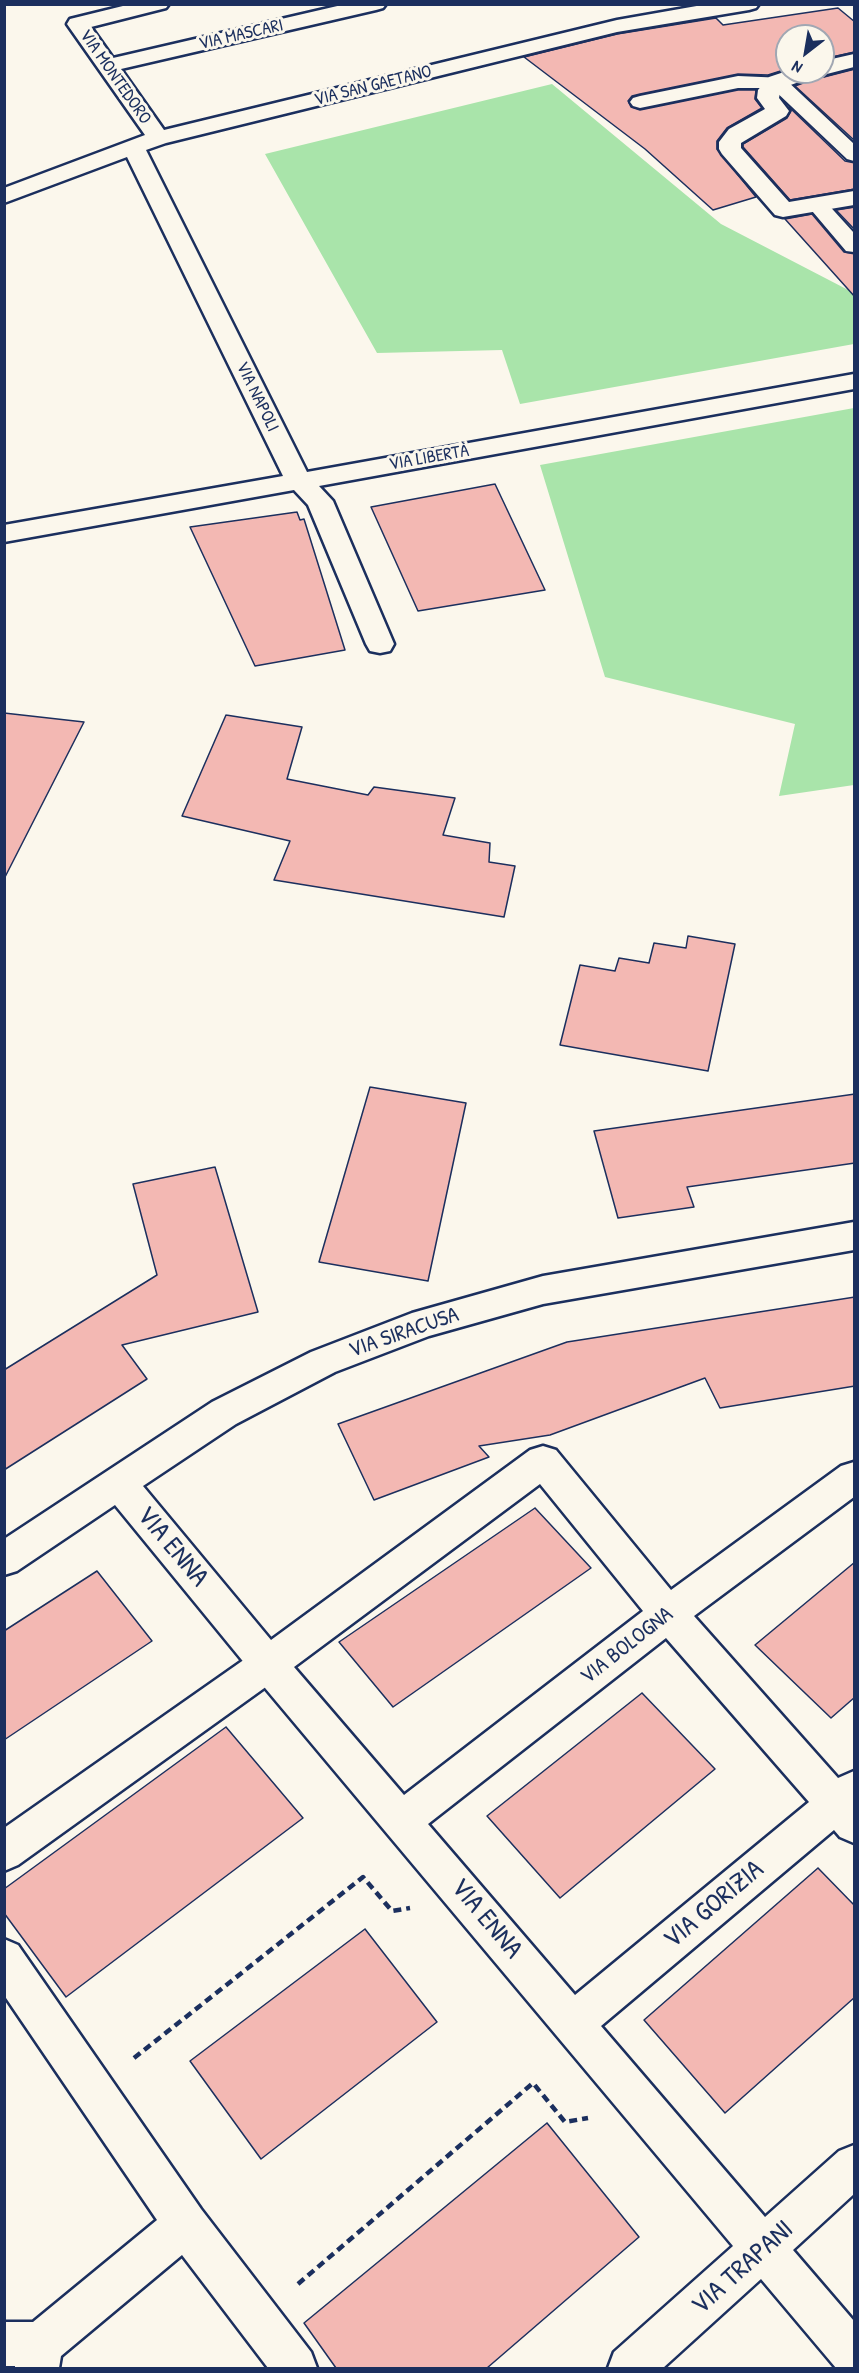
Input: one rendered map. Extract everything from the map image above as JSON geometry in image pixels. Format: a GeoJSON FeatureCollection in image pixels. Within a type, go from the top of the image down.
{"type":"FeatureCollection","features":[{"type":"Feature","properties":{"kind":"street","name":"VIA MONTEDORO"},"geometry":{"type":"LineString","coordinates":[[158,138],[78,24],[159,4]]}},
{"type":"Feature","properties":{"kind":"street","name":"VIA MASCARI"},"geometry":{"type":"LineString","coordinates":[[107,66],[376,4]]}},
{"type":"Feature","properties":{"kind":"street","name":"VIA SAN GAETANO"},"geometry":{"type":"LineString","coordinates":[[4,195],[158,138],[617,26],[749,4]]}},
{"type":"Feature","properties":{"kind":"street"},"geometry":{"type":"LineString","coordinates":[[835,65],[855,61]]}},
{"type":"Feature","properties":{"kind":"street"},"geometry":{"type":"LineString","coordinates":[[775,84],[769,90],[768,98],[778,111],[737,134],[730,142],[730,149],[783,210],[818,206],[855,198]]}},
{"type":"Feature","properties":{"kind":"street","name":"VIA NAPOLI"},"geometry":{"type":"LineString","coordinates":[[134,148],[299,481],[320,501],[380,644]]}},
{"type":"Feature","properties":{"kind":"street","name":"VIA LIBERTÀ"},"geometry":{"type":"LineString","coordinates":[[4,534],[855,382]]}},
{"type":"Feature","properties":{"kind":"street","name":"VIA SIRACUSA"},"geometry":{"type":"LineString","coordinates":[[4,1559],[224,1413],[323,1362],[424,1323],[543,1290],[855,1236]]}},
{"type":"Feature","properties":{"kind":"street"},"geometry":{"type":"LineString","coordinates":[[4,1852],[268,1664],[543,1461],[668,1614],[848,1806]]}},
{"type":"Feature","properties":{"kind":"street","name":"VIA BOLOGNA"},"geometry":{"type":"LineString","coordinates":[[402,1820],[668,1614],[855,1477]]}},
{"type":"Feature","properties":{"kind":"street","name":"VIA ENNA"},"geometry":{"type":"LineString","coordinates":[[118,1482],[268,1664],[855,2355]]}},
{"type":"Feature","properties":{"kind":"street","name":"VIA GORIZIA"},"geometry":{"type":"LineString","coordinates":[[574,2022],[848,1806]]}},
{"type":"Feature","properties":{"kind":"street"},"geometry":{"type":"LineString","coordinates":[[4,1959],[186,2224],[295,2368]]}},
{"type":"Feature","properties":{"kind":"street","name":"VIA TRAPANI"},"geometry":{"type":"LineString","coordinates":[[630,2368],[855,2166]]}},
{"type":"Feature","properties":{"kind":"street"},"geometry":{"type":"LineString","coordinates":[[27,2352],[186,2224]]}},
{"type":"Feature","properties":{"kind":"lane"},"geometry":{"type":"LineString","coordinates":[[640,102],[738,82],[775,82]]}},
{"type":"Feature","properties":{"kind":"lane"},"geometry":{"type":"LineString","coordinates":[[779,84],[855,155]]}},
{"type":"Feature","properties":{"kind":"lane"},"geometry":{"type":"LineString","coordinates":[[818,206],[855,246]]}},
{"type":"Feature","properties":{"kind":"path"},"geometry":{"type":"LineString","coordinates":[[94,2090],[363,1876]]}},
{"type":"Feature","properties":{"kind":"path"},"geometry":{"type":"LineString","coordinates":[[257,2318],[533,2083]]}},
{"type":"Feature","properties":{"kind":"green space"},"geometry":{"type":"Polygon","coordinates":[[[552,84],[721,224],[854,293],[854,344],[520,404],[502,350],[377,353],[265,154],[552,84]]]}},
{"type":"Feature","properties":{"kind":"green space"},"geometry":{"type":"Polygon","coordinates":[[[854,408],[854,785],[779,796],[795,724],[605,677],[540,465],[854,408]]]}},
{"type":"Feature","properties":{"kind":"building"},"geometry":{"type":"Polygon","coordinates":[[[838,8],[855,22],[855,52],[835,56],[835,24],[775,24],[775,73],[768,75],[738,74],[632,96],[628,101],[631,107],[640,110],[738,90],[756,90],[755,99],[762,108],[727,128],[717,141],[717,149],[756,197],[713,210],[645,149],[524,57],[617,34],[716,18],[723,25],[838,8]]]}},
{"type":"Feature","properties":{"kind":"building"},"geometry":{"type":"Polygon","coordinates":[[[855,69],[855,141],[795,86],[835,84],[835,74],[855,69]]]}},
{"type":"Feature","properties":{"kind":"building"},"geometry":{"type":"Polygon","coordinates":[[[789,107],[845,161],[855,163],[855,189],[790,200],[743,147],[743,144],[787,118],[791,111],[789,107]]]}},
{"type":"Feature","properties":{"kind":"building"},"geometry":{"type":"Polygon","coordinates":[[[855,207],[855,230],[836,210],[855,207]]]}},
{"type":"Feature","properties":{"kind":"building"},"geometry":{"type":"Polygon","coordinates":[[[812,214],[844,252],[855,254],[855,297],[785,219],[812,214]]]}},
{"type":"Feature","properties":{"kind":"building"},"geometry":{"type":"Polygon","coordinates":[[[495,484],[545,590],[418,611],[371,507],[495,484]]]}},
{"type":"Feature","properties":{"kind":"building"},"geometry":{"type":"Polygon","coordinates":[[[297,512],[300,520],[304,519],[345,650],[255,666],[190,527],[297,512]]]}},
{"type":"Feature","properties":{"kind":"building"},"geometry":{"type":"Polygon","coordinates":[[[4,713],[84,722],[4,879],[4,713]]]}},
{"type":"Feature","properties":{"kind":"building"},"geometry":{"type":"Polygon","coordinates":[[[226,715],[302,727],[287,779],[368,795],[374,787],[455,798],[443,835],[490,843],[489,862],[515,866],[504,917],[274,880],[290,841],[182,816],[226,715]]]}},
{"type":"Feature","properties":{"kind":"building"},"geometry":{"type":"Polygon","coordinates":[[[688,936],[735,944],[708,1071],[560,1045],[580,965],[615,971],[619,958],[649,963],[654,943],[686,948],[688,936]]]}},
{"type":"Feature","properties":{"kind":"building"},"geometry":{"type":"Polygon","coordinates":[[[370,1087],[466,1103],[428,1281],[319,1262],[370,1087]]]}},
{"type":"Feature","properties":{"kind":"building"},"geometry":{"type":"Polygon","coordinates":[[[855,1094],[855,1163],[687,1187],[694,1207],[618,1218],[594,1131],[855,1094]]]}},
{"type":"Feature","properties":{"kind":"building"},"geometry":{"type":"Polygon","coordinates":[[[215,1167],[258,1312],[122,1345],[147,1379],[4,1470],[4,1370],[157,1275],[133,1184],[215,1167]]]}},
{"type":"Feature","properties":{"kind":"building"},"geometry":{"type":"Polygon","coordinates":[[[855,1297],[855,1386],[720,1408],[705,1378],[550,1435],[479,1446],[489,1457],[374,1500],[338,1424],[567,1342],[855,1297]]]}},
{"type":"Feature","properties":{"kind":"building"},"geometry":{"type":"Polygon","coordinates":[[[535,1508],[591,1568],[393,1707],[339,1642],[535,1508]]]}},
{"type":"Feature","properties":{"kind":"building"},"geometry":{"type":"Polygon","coordinates":[[[855,1562],[855,1697],[831,1718],[755,1645],[855,1562]]]}},
{"type":"Feature","properties":{"kind":"building"},"geometry":{"type":"Polygon","coordinates":[[[97,1571],[152,1641],[4,1740],[4,1631],[97,1571]]]}},
{"type":"Feature","properties":{"kind":"building"},"geometry":{"type":"Polygon","coordinates":[[[642,1693],[715,1769],[560,1898],[487,1816],[642,1693]]]}},
{"type":"Feature","properties":{"kind":"building"},"geometry":{"type":"Polygon","coordinates":[[[226,1727],[303,1818],[66,1997],[4,1913],[4,1889],[226,1727]]]}},
{"type":"Feature","properties":{"kind":"building"},"geometry":{"type":"Polygon","coordinates":[[[818,1868],[855,1906],[855,1997],[725,2113],[644,2020],[818,1868]]]}},
{"type":"Feature","properties":{"kind":"building"},"geometry":{"type":"Polygon","coordinates":[[[365,1929],[437,2022],[261,2159],[190,2061],[365,1929]]]}},
{"type":"Feature","properties":{"kind":"building"},"geometry":{"type":"Polygon","coordinates":[[[547,2123],[639,2237],[487,2368],[336,2368],[304,2323],[547,2123]]]}}]}
